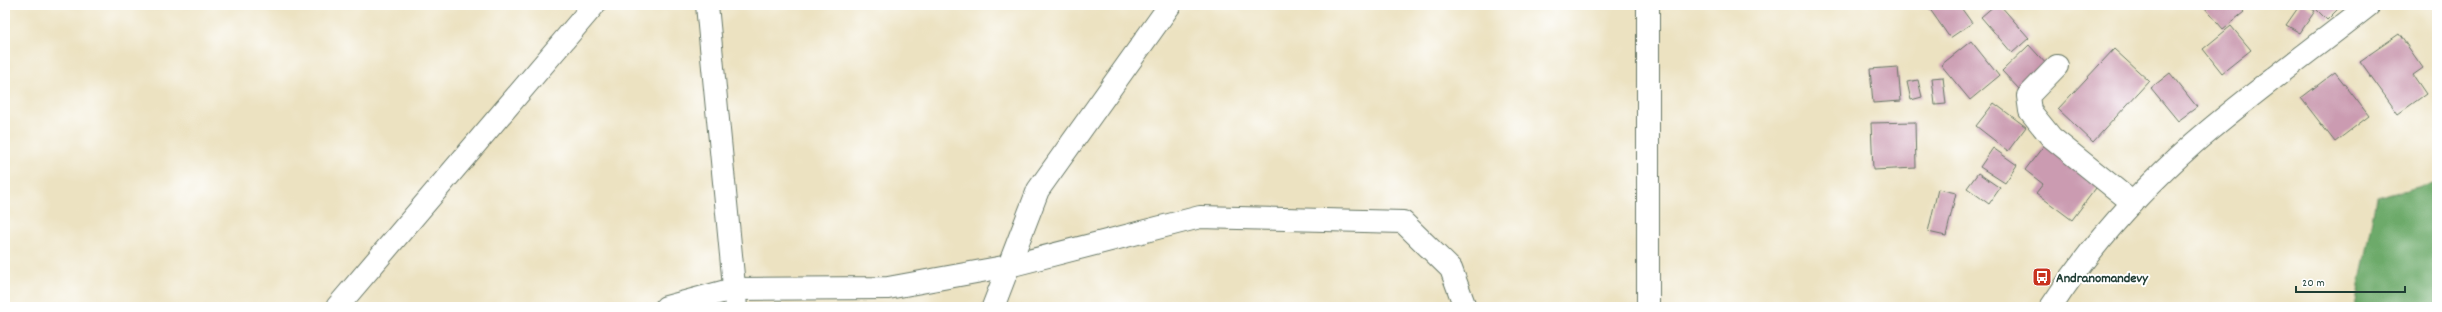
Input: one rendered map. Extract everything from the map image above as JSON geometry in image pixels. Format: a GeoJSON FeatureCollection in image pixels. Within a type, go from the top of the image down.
{"type":"FeatureCollection","features":[{"type":"Feature","properties":{"kind":"street"},"geometry":{"type":"LineString","coordinates":[[337,307],[594,5]]}},
{"type":"Feature","properties":{"kind":"street"},"geometry":{"type":"LineString","coordinates":[[707,5],[734,298]]}},
{"type":"Feature","properties":{"kind":"street"},"geometry":{"type":"LineString","coordinates":[[993,307],[1038,190],[1170,5]]}},
{"type":"Feature","properties":{"kind":"street"},"geometry":{"type":"LineString","coordinates":[[1648,5],[1648,307]]}},
{"type":"Feature","properties":{"kind":"street"},"geometry":{"type":"LineString","coordinates":[[2052,307],[2066,285],[2133,203],[2194,143],[2370,5]]}},
{"type":"Feature","properties":{"kind":"street"},"geometry":{"type":"LineString","coordinates":[[2057,66],[2028,96],[2030,111],[2051,137],[2133,203]]}},
{"type":"Feature","properties":{"kind":"street"},"geometry":{"type":"LineString","coordinates":[[666,307],[734,298],[888,288],[1009,266],[1200,217],[1403,222],[1451,269],[1465,307]]}},
{"type":"Feature","properties":{"kind":"green space"},"geometry":{"type":"Polygon","coordinates":[[[2437,182],[2437,307],[2355,307],[2376,198],[2437,182]]]}},
{"type":"Feature","properties":{"kind":"building"},"geometry":{"type":"Polygon","coordinates":[[[1927,5],[1959,5],[1972,23],[1950,38],[1927,5]]]}},
{"type":"Feature","properties":{"kind":"building"},"geometry":{"type":"Polygon","coordinates":[[[1995,5],[2000,5],[2029,38],[2012,53],[1981,17],[1995,5]]]}},
{"type":"Feature","properties":{"kind":"building"},"geometry":{"type":"Polygon","coordinates":[[[2209,5],[2238,5],[2244,12],[2223,29],[2205,8],[2209,5]]]}},
{"type":"Feature","properties":{"kind":"building"},"geometry":{"type":"Polygon","coordinates":[[[2300,5],[2306,5],[2315,11],[2300,33],[2286,25],[2300,5]]]}},
{"type":"Feature","properties":{"kind":"building"},"geometry":{"type":"Polygon","coordinates":[[[2313,5],[2342,5],[2327,20],[2313,6],[2313,5]]]}},
{"type":"Feature","properties":{"kind":"building"},"geometry":{"type":"Polygon","coordinates":[[[2231,26],[2251,50],[2222,73],[2203,49],[2231,26]]]}},
{"type":"Feature","properties":{"kind":"building"},"geometry":{"type":"Polygon","coordinates":[[[2399,34],[2423,68],[2413,75],[2426,94],[2398,114],[2360,61],[2399,34]]]}},
{"type":"Feature","properties":{"kind":"building"},"geometry":{"type":"Polygon","coordinates":[[[1971,41],[1999,76],[1970,100],[1941,65],[1971,41]]]}},
{"type":"Feature","properties":{"kind":"building"},"geometry":{"type":"Polygon","coordinates":[[[2029,45],[2048,66],[2021,91],[2002,71],[2029,45]]]}},
{"type":"Feature","properties":{"kind":"building"},"geometry":{"type":"Polygon","coordinates":[[[2114,49],[2149,81],[2093,142],[2058,109],[2114,49]]]}},
{"type":"Feature","properties":{"kind":"building"},"geometry":{"type":"Polygon","coordinates":[[[1898,67],[1901,101],[1873,103],[1870,69],[1898,67]]]}},
{"type":"Feature","properties":{"kind":"building"},"geometry":{"type":"Polygon","coordinates":[[[2335,72],[2369,116],[2335,142],[2301,98],[2335,72]]]}},
{"type":"Feature","properties":{"kind":"building"},"geometry":{"type":"Polygon","coordinates":[[[2170,73],[2197,107],[2178,121],[2151,88],[2170,73]]]}},
{"type":"Feature","properties":{"kind":"building"},"geometry":{"type":"Polygon","coordinates":[[[1943,77],[1946,104],[1935,105],[1932,78],[1943,77]]]}},
{"type":"Feature","properties":{"kind":"building"},"geometry":{"type":"Polygon","coordinates":[[[1918,80],[1922,97],[1911,100],[1907,82],[1918,80]]]}},
{"type":"Feature","properties":{"kind":"building"},"geometry":{"type":"Polygon","coordinates":[[[1994,103],[2026,127],[2008,151],[1976,126],[1994,103]]]}},
{"type":"Feature","properties":{"kind":"building"},"geometry":{"type":"Polygon","coordinates":[[[1915,122],[1916,168],[1873,170],[1871,123],[1915,122]]]}},
{"type":"Feature","properties":{"kind":"building"},"geometry":{"type":"Polygon","coordinates":[[[2045,144],[2099,184],[2072,220],[2036,193],[2043,184],[2025,170],[2045,144]]]}},
{"type":"Feature","properties":{"kind":"building"},"geometry":{"type":"Polygon","coordinates":[[[1993,148],[2017,165],[2005,183],[1980,167],[1993,148]]]}},
{"type":"Feature","properties":{"kind":"building"},"geometry":{"type":"Polygon","coordinates":[[[1978,173],[2000,188],[1989,204],[1967,188],[1978,173]]]}},
{"type":"Feature","properties":{"kind":"building"},"geometry":{"type":"Polygon","coordinates":[[[1938,189],[1956,193],[1946,236],[1928,232],[1938,189]]]}},
{"type":"Feature","properties":{"kind":"place","name":"Andranomandevy"},"geometry":{"type":"Point","coordinates":[2042,277]}}]}
